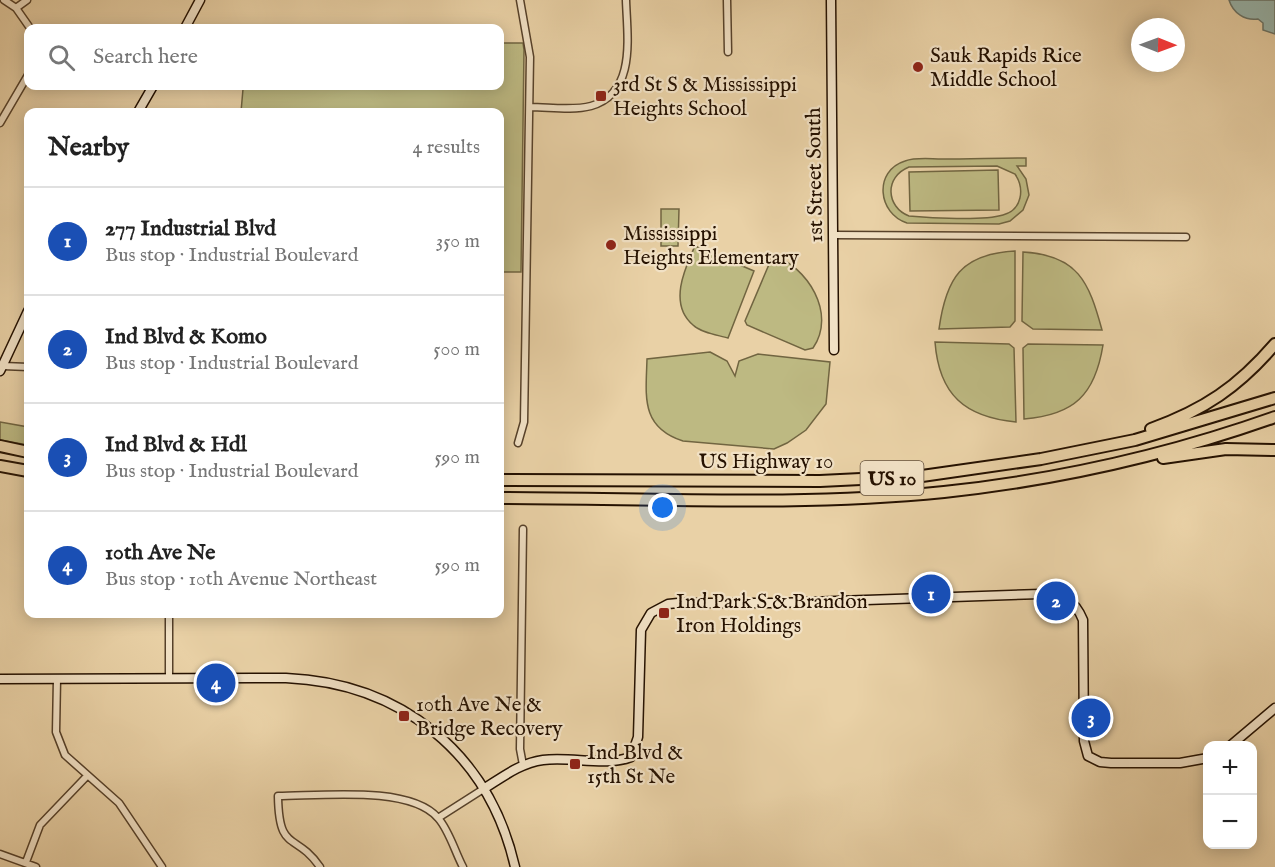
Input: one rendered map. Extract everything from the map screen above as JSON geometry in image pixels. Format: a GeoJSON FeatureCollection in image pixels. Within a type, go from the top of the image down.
{"type":"FeatureCollection","features":[{"type":"Feature","properties":{"kind":"highway"},"geometry":{"type":"LineString","coordinates":[[1135,440],[1149,430],[1194,413],[1223,394],[1275,344]]}},
{"type":"Feature","properties":{"kind":"highway","name":"US Highway 10"},"geometry":{"type":"LineString","coordinates":[[504,480],[820,481],[891,478],[1012,464],[1135,440],[1275,398]]}},
{"type":"Feature","properties":{"kind":"highway","name":"US Highway 10"},"geometry":{"type":"LineString","coordinates":[[504,498],[799,500],[914,495],[1016,482],[1097,468],[1209,439],[1275,417]]}},
{"type":"Feature","properties":{"kind":"highway"},"geometry":{"type":"LineString","coordinates":[[0,446],[24,451]]}},
{"type":"Feature","properties":{"kind":"highway"},"geometry":{"type":"LineString","coordinates":[[1097,468],[1226,449],[1275,450]]}},
{"type":"Feature","properties":{"kind":"highway"},"geometry":{"type":"LineString","coordinates":[[0,466],[24,470]]}},
{"type":"Feature","properties":{"kind":"street"},"geometry":{"type":"LineString","coordinates":[[4,0],[16,8],[27,24]]}},
{"type":"Feature","properties":{"kind":"street"},"geometry":{"type":"LineString","coordinates":[[16,8],[27,0]]}},
{"type":"Feature","properties":{"kind":"street"},"geometry":{"type":"LineString","coordinates":[[187,24],[200,0]]}},
{"type":"Feature","properties":{"kind":"street"},"geometry":{"type":"LineString","coordinates":[[518,443],[524,422],[530,107],[530,45],[520,0]]}},
{"type":"Feature","properties":{"kind":"street"},"geometry":{"type":"LineString","coordinates":[[530,107],[590,106],[603,100],[618,85],[627,59],[626,0]]}},
{"type":"Feature","properties":{"kind":"street"},"geometry":{"type":"LineString","coordinates":[[727,0],[728,52]]}},
{"type":"Feature","properties":{"kind":"street","name":"1st Street South"},"geometry":{"type":"LineString","coordinates":[[831,0],[834,350]]}},
{"type":"Feature","properties":{"kind":"street"},"geometry":{"type":"LineString","coordinates":[[0,123],[24,82]]}},
{"type":"Feature","properties":{"kind":"street"},"geometry":{"type":"LineString","coordinates":[[140,108],[151,90]]}},
{"type":"Feature","properties":{"kind":"street"},"geometry":{"type":"LineString","coordinates":[[833,235],[1186,237]]}},
{"type":"Feature","properties":{"kind":"street"},"geometry":{"type":"LineString","coordinates":[[24,319],[1,369],[24,367]]}},
{"type":"Feature","properties":{"kind":"street"},"geometry":{"type":"LineString","coordinates":[[523,529],[520,749],[523,765]]}},
{"type":"Feature","properties":{"kind":"street"},"geometry":{"type":"LineString","coordinates":[[438,818],[523,765],[545,760],[618,760],[631,757],[638,737],[641,630],[651,613],[668,604],[1052,594],[1071,601],[1083,620],[1084,741],[1088,756],[1100,762],[1111,763],[1180,763],[1203,759]]}},
{"type":"Feature","properties":{"kind":"street"},"geometry":{"type":"LineString","coordinates":[[169,618],[169,678]]}},
{"type":"Feature","properties":{"kind":"street"},"geometry":{"type":"LineString","coordinates":[[0,679],[294,678],[351,687],[388,702],[428,727],[458,753],[485,788],[505,831],[515,867]]}},
{"type":"Feature","properties":{"kind":"street"},"geometry":{"type":"LineString","coordinates":[[57,679],[58,742],[65,756],[86,777],[119,803],[162,867]]}},
{"type":"Feature","properties":{"kind":"street"},"geometry":{"type":"LineString","coordinates":[[1236,741],[1275,708]]}},
{"type":"Feature","properties":{"kind":"street"},"geometry":{"type":"LineString","coordinates":[[26,862],[40,825],[86,777]]}},
{"type":"Feature","properties":{"kind":"street"},"geometry":{"type":"LineString","coordinates":[[320,867],[286,838],[280,828],[278,796],[393,796],[420,804],[438,818],[463,867]]}},
{"type":"Feature","properties":{"kind":"street"},"geometry":{"type":"LineString","coordinates":[[0,854],[36,867]]}},
{"type":"Feature","properties":{"kind":"shaded area"},"geometry":{"type":"Polygon","coordinates":[[[504,43],[523,43],[521,272],[504,272],[504,108],[241,108],[243,90],[504,90],[504,43]]]}},
{"type":"Feature","properties":{"kind":"shaded area"},"geometry":{"type":"Polygon","coordinates":[[[1026,158],[1026,166],[1017,166],[1026,179],[1029,195],[1023,210],[1010,221],[999,224],[907,223],[897,218],[885,202],[883,192],[888,174],[895,166],[905,161],[1026,158]],[[997,166],[909,167],[895,178],[891,192],[892,199],[901,212],[909,216],[957,219],[994,217],[1009,212],[1018,204],[1021,192],[1015,174],[997,166]]]}},
{"type":"Feature","properties":{"kind":"shaded area"},"geometry":{"type":"Polygon","coordinates":[[[998,170],[999,210],[910,211],[909,172],[998,170]]]}},
{"type":"Feature","properties":{"kind":"shaded area"},"geometry":{"type":"Polygon","coordinates":[[[661,209],[679,209],[678,246],[661,246],[661,209]]]}},
{"type":"Feature","properties":{"kind":"shaded area"},"geometry":{"type":"Polygon","coordinates":[[[695,246],[754,271],[728,338],[696,328],[685,316],[681,307],[683,275],[695,246]]]}},
{"type":"Feature","properties":{"kind":"shaded area"},"geometry":{"type":"Polygon","coordinates":[[[1015,251],[1015,321],[1010,327],[939,329],[946,296],[959,272],[981,257],[1015,251]]]}},
{"type":"Feature","properties":{"kind":"shaded area"},"geometry":{"type":"Polygon","coordinates":[[[1023,252],[1042,254],[1069,265],[1086,285],[1102,330],[1033,329],[1022,321],[1023,252]]]}},
{"type":"Feature","properties":{"kind":"shaded area"},"geometry":{"type":"Polygon","coordinates":[[[773,255],[797,270],[815,293],[822,320],[820,334],[813,348],[805,350],[747,325],[745,321],[773,255]]]}},
{"type":"Feature","properties":{"kind":"shaded area"},"geometry":{"type":"Polygon","coordinates":[[[935,342],[1009,344],[1014,348],[1016,422],[982,415],[958,400],[942,376],[935,342]]]}},
{"type":"Feature","properties":{"kind":"shaded area"},"geometry":{"type":"Polygon","coordinates":[[[1028,344],[1103,345],[1094,377],[1088,389],[1069,407],[1041,417],[1024,419],[1023,348],[1028,344]]]}},
{"type":"Feature","properties":{"kind":"shaded area"},"geometry":{"type":"Polygon","coordinates":[[[710,352],[727,361],[735,376],[739,361],[758,354],[830,362],[826,404],[806,430],[774,449],[683,441],[669,435],[652,419],[648,409],[647,359],[710,352]]]}},
{"type":"Feature","properties":{"kind":"shaded area"},"geometry":{"type":"Polygon","coordinates":[[[0,422],[24,426],[24,444],[0,440],[0,422]]]}},
{"type":"Feature","properties":{"kind":"water"},"geometry":{"type":"Polygon","coordinates":[[[1229,0],[1275,0],[1275,34],[1263,30],[1263,23],[1258,19],[1249,19],[1240,15],[1233,9],[1229,0]]]}},
{"type":"Feature","properties":{"kind":"place","name":"Sauk Rapids Rice Middle School"},"geometry":{"type":"Point","coordinates":[918,67]}},
{"type":"Feature","properties":{"kind":"place","name":"3rd St S & Mississippi Heights School"},"geometry":{"type":"Point","coordinates":[601,96]}},
{"type":"Feature","properties":{"kind":"place","name":"Mississippi Heights Elementary"},"geometry":{"type":"Point","coordinates":[611,245]}},
{"type":"Feature","properties":{"kind":"place","name":"277 Industrial Blvd"},"geometry":{"type":"Point","coordinates":[931,594]}},
{"type":"Feature","properties":{"kind":"place","name":"Ind Blvd & Komo"},"geometry":{"type":"Point","coordinates":[1056,601]}},
{"type":"Feature","properties":{"kind":"place","name":"Ind Park S & Brandon Iron Holdings"},"geometry":{"type":"Point","coordinates":[664,613]}},
{"type":"Feature","properties":{"kind":"place","name":"10th Ave Ne"},"geometry":{"type":"Point","coordinates":[216,683]}},
{"type":"Feature","properties":{"kind":"place","name":"10th Ave Ne & Bridge Recovery"},"geometry":{"type":"Point","coordinates":[404,716]}},
{"type":"Feature","properties":{"kind":"place","name":"Ind Blvd & Hdl"},"geometry":{"type":"Point","coordinates":[1091,718]}},
{"type":"Feature","properties":{"kind":"place","name":"Ind Blvd & 15th St Ne"},"geometry":{"type":"Point","coordinates":[575,764]}}]}
